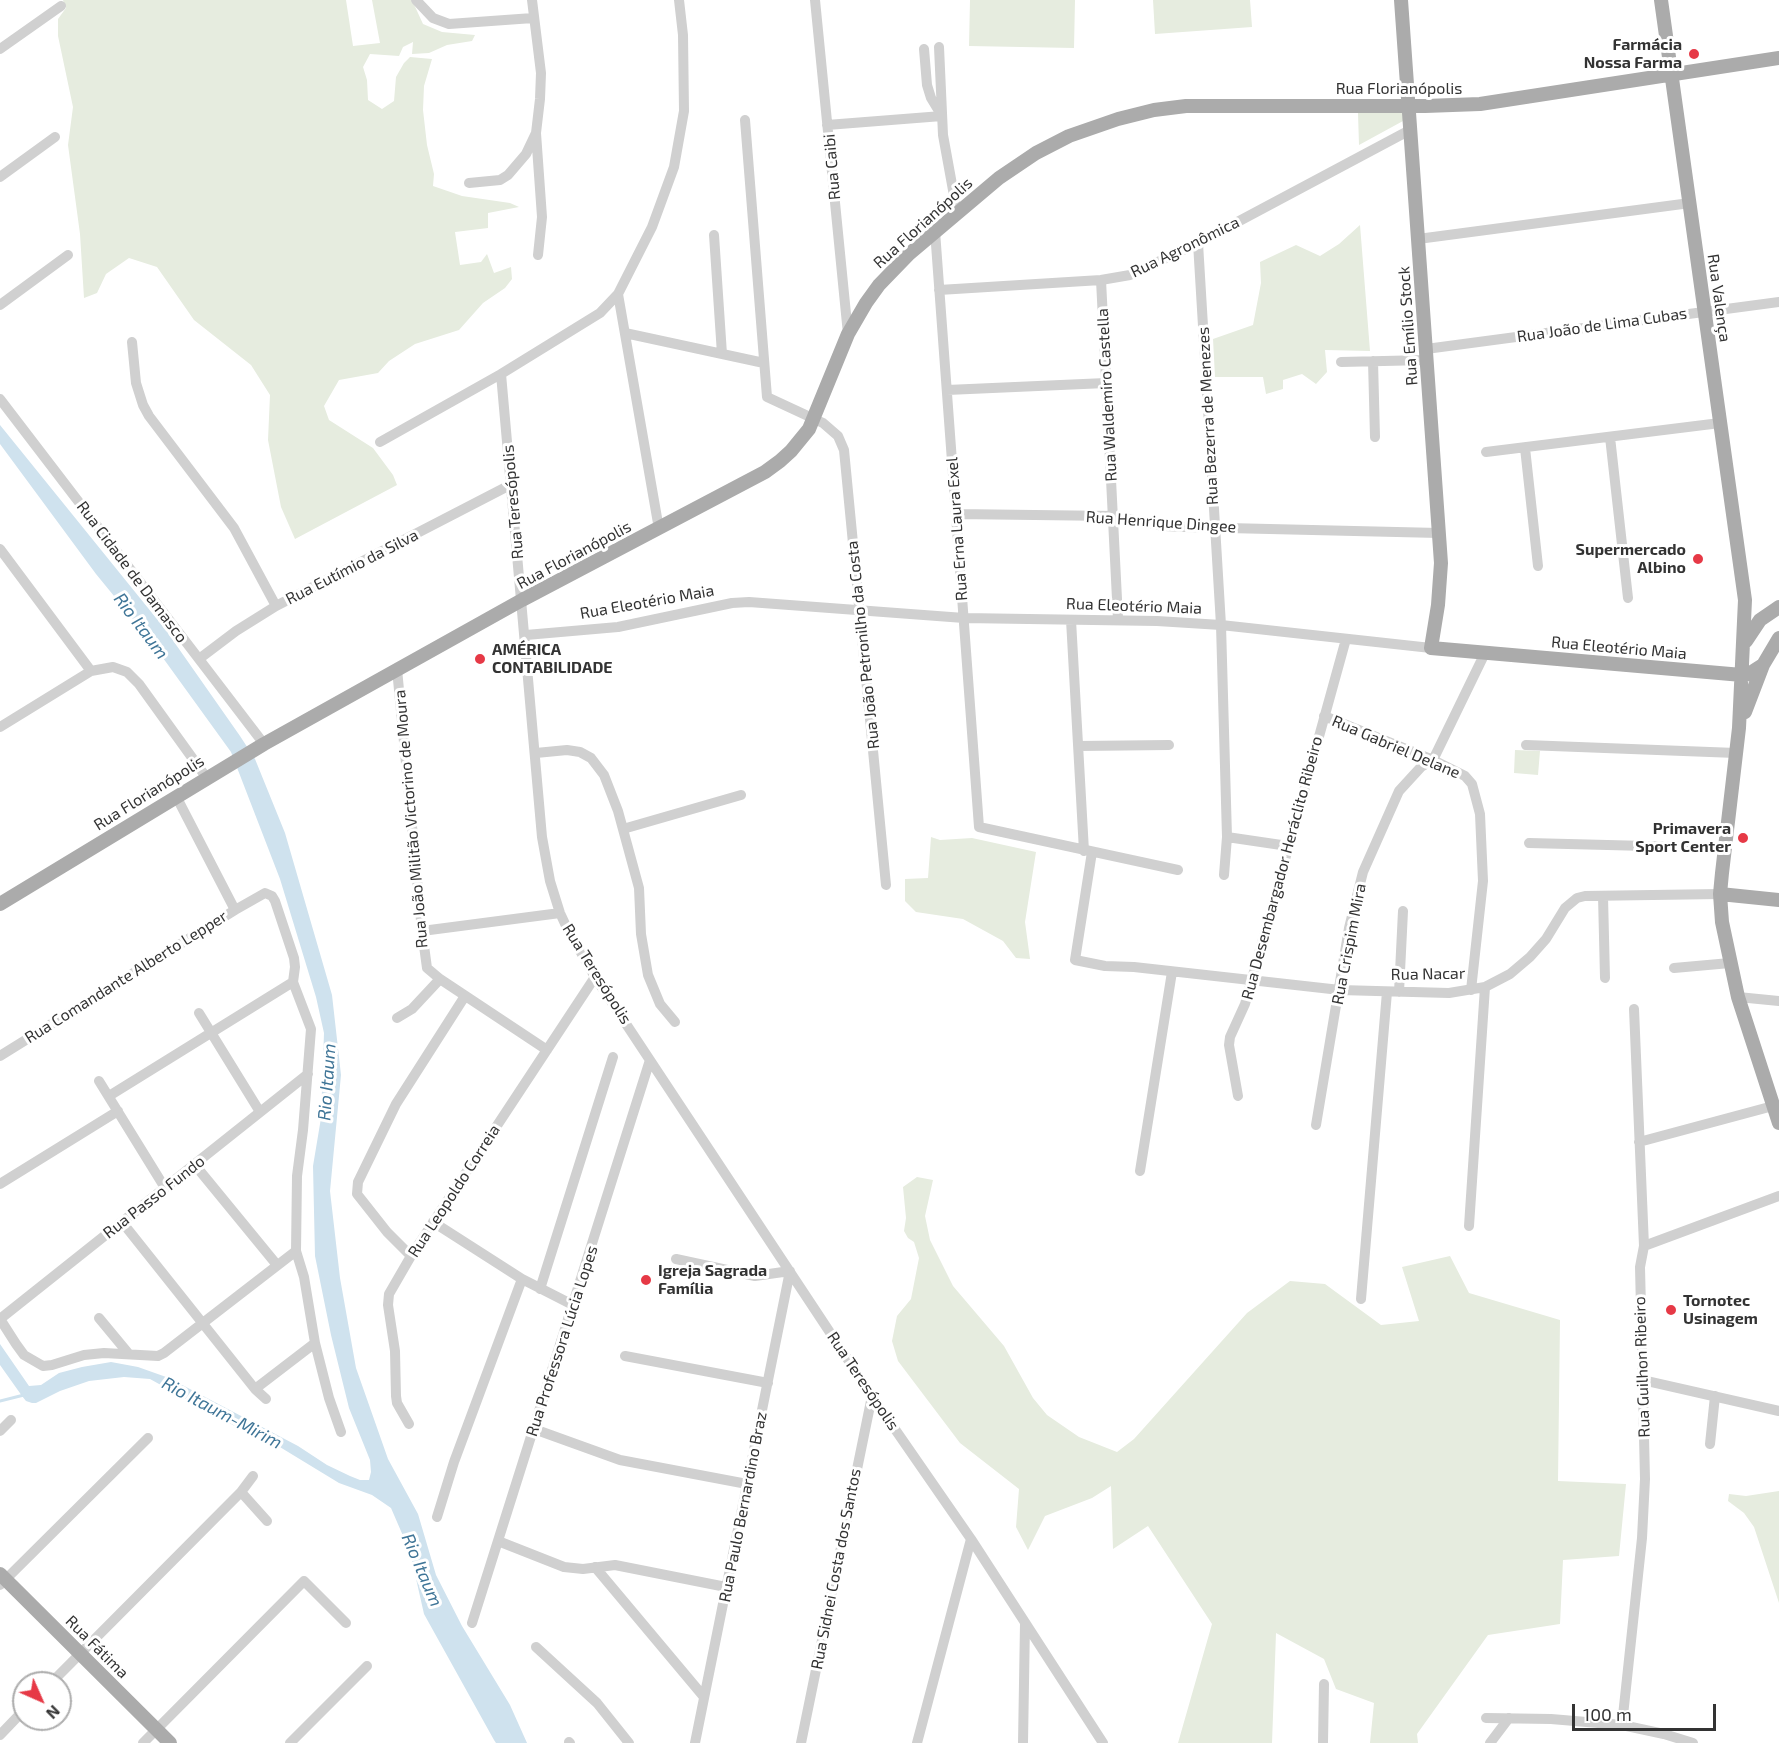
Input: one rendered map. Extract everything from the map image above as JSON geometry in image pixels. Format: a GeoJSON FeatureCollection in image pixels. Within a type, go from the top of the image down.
{"type":"FeatureCollection","features":[{"type":"Feature","properties":{"kind":"main road","name":"Rua Emílio Stock"},"geometry":{"type":"LineString","coordinates":[[1401,0],[1439,533],[1440,584],[1431,648]]}},
{"type":"Feature","properties":{"kind":"main road","name":"Rua Valença"},"geometry":{"type":"LineString","coordinates":[[1661,0],[1745,600],[1739,728]]}},
{"type":"Feature","properties":{"kind":"main road","name":"Rua Florianópolis"},"geometry":{"type":"LineString","coordinates":[[0,904],[234,760],[522,600],[765,472],[800,441],[814,418],[848,334],[879,285],[909,254],[957,212],[1014,168],[1050,145],[1100,124],[1140,113],[1186,106],[1480,104],[1779,58]]}},
{"type":"Feature","properties":{"kind":"main road"},"geometry":{"type":"LineString","coordinates":[[1745,600],[1764,616],[1771,616],[1779,622]]}},
{"type":"Feature","properties":{"kind":"main road"},"geometry":{"type":"LineString","coordinates":[[1763,665],[1749,665],[1744,652],[1751,631],[1764,616],[1779,607]]}},
{"type":"Feature","properties":{"kind":"main road"},"geometry":{"type":"LineString","coordinates":[[1764,616],[1779,615]]}},
{"type":"Feature","properties":{"kind":"main road"},"geometry":{"type":"LineString","coordinates":[[1779,638],[1763,665],[1739,728],[1720,894],[1722,922],[1738,997],[1779,1124]]}},
{"type":"Feature","properties":{"kind":"main road","name":"Rua Eleotério Maia"},"geometry":{"type":"LineString","coordinates":[[1431,648],[1742,675]]}},
{"type":"Feature","properties":{"kind":"main road"},"geometry":{"type":"LineString","coordinates":[[1742,675],[1749,674],[1763,665]]}},
{"type":"Feature","properties":{"kind":"main road","name":"Rua Nacar"},"geometry":{"type":"LineString","coordinates":[[1720,894],[1779,900]]}},
{"type":"Feature","properties":{"kind":"main road","name":"Rua Fátima"},"geometry":{"type":"LineString","coordinates":[[2,1580],[170,1743]]}},
{"type":"Feature","properties":{"kind":"street"},"geometry":{"type":"LineString","coordinates":[[416,0],[433,18],[449,24],[533,18]]}},
{"type":"Feature","properties":{"kind":"street"},"geometry":{"type":"LineString","coordinates":[[532,0],[541,73],[536,133],[542,217],[538,255]]}},
{"type":"Feature","properties":{"kind":"street"},"geometry":{"type":"LineString","coordinates":[[380,442],[501,374],[600,313],[618,294],[658,213],[674,167],[684,111],[685,78],[679,0]]}},
{"type":"Feature","properties":{"kind":"street","name":"Rua Caibi"},"geometry":{"type":"LineString","coordinates":[[815,0],[848,334]]}},
{"type":"Feature","properties":{"kind":"street"},"geometry":{"type":"LineString","coordinates":[[0,49],[61,6]]}},
{"type":"Feature","properties":{"kind":"street"},"geometry":{"type":"LineString","coordinates":[[939,47],[945,155],[957,212]]}},
{"type":"Feature","properties":{"kind":"street"},"geometry":{"type":"LineString","coordinates":[[924,49],[927,85],[931,98],[942,116]]}},
{"type":"Feature","properties":{"kind":"street"},"geometry":{"type":"LineString","coordinates":[[828,125],[942,116]]}},
{"type":"Feature","properties":{"kind":"street"},"geometry":{"type":"LineString","coordinates":[[625,333],[764,363],[745,120]]}},
{"type":"Feature","properties":{"kind":"street","name":"Rua Agronômica"},"geometry":{"type":"LineString","coordinates":[[939,290],[1101,280],[1130,275],[1198,243],[1410,130]]}},
{"type":"Feature","properties":{"kind":"street"},"geometry":{"type":"LineString","coordinates":[[469,183],[500,180],[508,175],[526,154],[536,133]]}},
{"type":"Feature","properties":{"kind":"street"},"geometry":{"type":"LineString","coordinates":[[0,177],[55,137]]}},
{"type":"Feature","properties":{"kind":"street"},"geometry":{"type":"LineString","coordinates":[[1418,239],[1689,203]]}},
{"type":"Feature","properties":{"kind":"street","name":"Rua Erna Laura Exel"},"geometry":{"type":"LineString","coordinates":[[935,231],[979,827],[1088,852]]}},
{"type":"Feature","properties":{"kind":"street"},"geometry":{"type":"LineString","coordinates":[[714,235],[722,354]]}},
{"type":"Feature","properties":{"kind":"street","name":"Rua Bezerra de Menezes"},"geometry":{"type":"LineString","coordinates":[[1198,243],[1221,626],[1227,837],[1224,875]]}},
{"type":"Feature","properties":{"kind":"street"},"geometry":{"type":"LineString","coordinates":[[0,305],[68,255]]}},
{"type":"Feature","properties":{"kind":"street","name":"Rua Waldemiro Castella"},"geometry":{"type":"LineString","coordinates":[[1101,280],[1118,619]]}},
{"type":"Feature","properties":{"kind":"street"},"geometry":{"type":"LineString","coordinates":[[618,294],[659,529]]}},
{"type":"Feature","properties":{"kind":"street","name":"Rua João de Lima Cubas"},"geometry":{"type":"LineString","coordinates":[[1341,362],[1372,361],[1426,354],[1779,302]]}},
{"type":"Feature","properties":{"kind":"street"},"geometry":{"type":"LineString","coordinates":[[132,342],[139,393],[149,416],[234,528],[276,606]]}},
{"type":"Feature","properties":{"kind":"street"},"geometry":{"type":"LineString","coordinates":[[1372,361],[1375,437]]}},
{"type":"Feature","properties":{"kind":"street","name":"Rua João Petronilho da Costa"},"geometry":{"type":"LineString","coordinates":[[764,363],[767,397],[814,418],[831,429],[843,443],[886,885]]}},
{"type":"Feature","properties":{"kind":"street","name":"Rua Teresópolis"},"geometry":{"type":"LineString","coordinates":[[501,374],[544,851],[560,913],[595,977],[872,1396],[971,1539],[1103,1743]]}},
{"type":"Feature","properties":{"kind":"street"},"geometry":{"type":"LineString","coordinates":[[947,390],[1106,383]]}},
{"type":"Feature","properties":{"kind":"street","name":"Rua Cidade de Damasco"},"geometry":{"type":"LineString","coordinates":[[0,399],[264,744]]}},
{"type":"Feature","properties":{"kind":"street"},"geometry":{"type":"LineString","coordinates":[[1486,452],[1720,423]]}},
{"type":"Feature","properties":{"kind":"street"},"geometry":{"type":"LineString","coordinates":[[1610,437],[1628,598]]}},
{"type":"Feature","properties":{"kind":"street"},"geometry":{"type":"LineString","coordinates":[[1525,448],[1538,566]]}},
{"type":"Feature","properties":{"kind":"street","name":"Rua Eutímio da Silva"},"geometry":{"type":"LineString","coordinates":[[199,659],[237,630],[276,606],[512,484]]}},
{"type":"Feature","properties":{"kind":"street","name":"Rua Henrique Dingee"},"geometry":{"type":"LineString","coordinates":[[956,514],[1113,516],[1164,526],[1439,533]]}},
{"type":"Feature","properties":{"kind":"street"},"geometry":{"type":"LineString","coordinates":[[0,549],[91,671]]}},
{"type":"Feature","properties":{"kind":"street","name":"Rua Eleotério Maia"},"geometry":{"type":"LineString","coordinates":[[526,635],[618,627],[732,603],[749,602],[964,618],[1118,619],[1221,626],[1431,648]]}},
{"type":"Feature","properties":{"kind":"street"},"geometry":{"type":"LineString","coordinates":[[1071,620],[1078,746],[1088,852],[1178,870]]}},
{"type":"Feature","properties":{"kind":"street","name":"Rua Desembargador Heráclito Ribeiro"},"geometry":{"type":"LineString","coordinates":[[1238,1096],[1229,1045],[1230,1037],[1242,1014],[1346,639]]}},
{"type":"Feature","properties":{"kind":"street","name":"Rua Crispim Mira"},"geometry":{"type":"LineString","coordinates":[[1316,1125],[1355,899],[1371,851],[1399,791],[1420,767],[1433,760],[1485,653]]}},
{"type":"Feature","properties":{"kind":"street"},"geometry":{"type":"LineString","coordinates":[[0,726],[91,671],[113,667],[133,677],[206,777]]}},
{"type":"Feature","properties":{"kind":"street","name":"Rua João Militão Victorino de Moura"},"geometry":{"type":"LineString","coordinates":[[397,669],[427,968],[547,1050]]}},
{"type":"Feature","properties":{"kind":"street","name":"Rua Gabriel Delane"},"geometry":{"type":"LineString","coordinates":[[1324,716],[1433,760],[1465,776],[1472,784],[1478,801],[1483,881],[1471,990]]}},
{"type":"Feature","properties":{"kind":"street"},"geometry":{"type":"LineString","coordinates":[[1078,746],[1169,745]]}},
{"type":"Feature","properties":{"kind":"street"},"geometry":{"type":"LineString","coordinates":[[1526,745],[1736,753]]}},
{"type":"Feature","properties":{"kind":"street"},"geometry":{"type":"LineString","coordinates":[[536,753],[567,750],[580,752],[591,758],[604,775],[611,790],[639,888],[641,934],[648,975],[660,1004],[675,1022]]}},
{"type":"Feature","properties":{"kind":"street"},"geometry":{"type":"LineString","coordinates":[[623,829],[741,795]]}},
{"type":"Feature","properties":{"kind":"street","name":"Rua Comandante Alberto Lepper"},"geometry":{"type":"LineString","coordinates":[[0,1056],[235,910],[176,796]]}},
{"type":"Feature","properties":{"kind":"street"},"geometry":{"type":"LineString","coordinates":[[1227,837],[1288,846]]}},
{"type":"Feature","properties":{"kind":"street"},"geometry":{"type":"LineString","coordinates":[[1529,843],[1725,848]]}},
{"type":"Feature","properties":{"kind":"street","name":"Rua Nacar"},"geometry":{"type":"LineString","coordinates":[[1088,852],[1075,960],[1105,966],[1340,990],[1449,993],[1485,987],[1510,974],[1530,957],[1546,939],[1570,902],[1585,896],[1720,894]]}},
{"type":"Feature","properties":{"kind":"street"},"geometry":{"type":"LineString","coordinates":[[235,910],[265,893],[272,896],[294,958],[293,982],[311,1029],[297,1176],[296,1251],[304,1277],[315,1343],[329,1398],[342,1432]]}},
{"type":"Feature","properties":{"kind":"street"},"geometry":{"type":"LineString","coordinates":[[1603,896],[1605,978]]}},
{"type":"Feature","properties":{"kind":"street"},"geometry":{"type":"LineString","coordinates":[[1399,992],[1403,911]]}},
{"type":"Feature","properties":{"kind":"street"},"geometry":{"type":"LineString","coordinates":[[422,932],[560,913]]}},
{"type":"Feature","properties":{"kind":"street"},"geometry":{"type":"LineString","coordinates":[[1674,968],[1730,963]]}},
{"type":"Feature","properties":{"kind":"street"},"geometry":{"type":"LineString","coordinates":[[1140,1171],[1172,972]]}},
{"type":"Feature","properties":{"kind":"street","name":"Rua Leopoldo Correia"},"geometry":{"type":"LineString","coordinates":[[409,1424],[397,1403],[395,1351],[388,1305],[389,1294],[433,1222],[595,977]]}},
{"type":"Feature","properties":{"kind":"street"},"geometry":{"type":"LineString","coordinates":[[397,1018],[412,1009],[440,979]]}},
{"type":"Feature","properties":{"kind":"street"},"geometry":{"type":"LineString","coordinates":[[109,1096],[293,982]]}},
{"type":"Feature","properties":{"kind":"street"},"geometry":{"type":"LineString","coordinates":[[1469,1226],[1485,987]]}},
{"type":"Feature","properties":{"kind":"street"},"geometry":{"type":"LineString","coordinates":[[1361,1299],[1387,992]]}},
{"type":"Feature","properties":{"kind":"street"},"geometry":{"type":"LineString","coordinates":[[411,1256],[387,1232],[357,1194],[358,1182],[396,1104],[465,996]]}},
{"type":"Feature","properties":{"kind":"street"},"geometry":{"type":"LineString","coordinates":[[1738,997],[1779,1000]]}},
{"type":"Feature","properties":{"kind":"street","name":"Rua Guilhon Ribeiro"},"geometry":{"type":"LineString","coordinates":[[1622,1725],[1645,1507],[1640,1267],[1644,1246],[1634,1009]]}},
{"type":"Feature","properties":{"kind":"street"},"geometry":{"type":"LineString","coordinates":[[200,1013],[260,1112]]}},
{"type":"Feature","properties":{"kind":"street"},"geometry":{"type":"LineString","coordinates":[[540,1289],[613,1057]]}},
{"type":"Feature","properties":{"kind":"street","name":"Rua Professora Lúcia Lopes"},"geometry":{"type":"LineString","coordinates":[[472,1623],[650,1060]]}},
{"type":"Feature","properties":{"kind":"street","name":"Rua Passo Fundo"},"geometry":{"type":"LineString","coordinates":[[0,1319],[308,1074]]}},
{"type":"Feature","properties":{"kind":"street"},"geometry":{"type":"LineString","coordinates":[[99,1081],[165,1188]]}},
{"type":"Feature","properties":{"kind":"street"},"geometry":{"type":"LineString","coordinates":[[1639,1142],[1773,1106]]}},
{"type":"Feature","properties":{"kind":"street"},"geometry":{"type":"LineString","coordinates":[[0,1184],[118,1111]]}},
{"type":"Feature","properties":{"kind":"street"},"geometry":{"type":"LineString","coordinates":[[195,1165],[277,1265]]}},
{"type":"Feature","properties":{"kind":"street"},"geometry":{"type":"LineString","coordinates":[[1644,1246],[1779,1196]]}},
{"type":"Feature","properties":{"kind":"street"},"geometry":{"type":"LineString","coordinates":[[122,1222],[255,1389],[266,1399]]}},
{"type":"Feature","properties":{"kind":"street"},"geometry":{"type":"LineString","coordinates":[[433,1222],[522,1279],[573,1305]]}},
{"type":"Feature","properties":{"kind":"street"},"geometry":{"type":"LineString","coordinates":[[0,1319],[24,1355],[43,1365],[52,1365],[93,1354],[128,1353],[152,1356],[164,1353],[296,1251]]}},
{"type":"Feature","properties":{"kind":"street"},"geometry":{"type":"LineString","coordinates":[[676,1259],[755,1276],[790,1271]]}},
{"type":"Feature","properties":{"kind":"street","name":"Rua Paulo Bernardino Braz"},"geometry":{"type":"LineString","coordinates":[[695,1743],[790,1271]]}},
{"type":"Feature","properties":{"kind":"street"},"geometry":{"type":"LineString","coordinates":[[437,1517],[454,1462],[522,1279]]}},
{"type":"Feature","properties":{"kind":"street"},"geometry":{"type":"LineString","coordinates":[[99,1318],[128,1353]]}},
{"type":"Feature","properties":{"kind":"street"},"geometry":{"type":"LineString","coordinates":[[255,1389],[315,1343]]}},
{"type":"Feature","properties":{"kind":"street"},"geometry":{"type":"LineString","coordinates":[[625,1356],[768,1383]]}},
{"type":"Feature","properties":{"kind":"street"},"geometry":{"type":"LineString","coordinates":[[1643,1380],[1779,1411]]}},
{"type":"Feature","properties":{"kind":"street","name":"Rua Sidnei Costa dos Santos"},"geometry":{"type":"LineString","coordinates":[[801,1743],[872,1396]]}},
{"type":"Feature","properties":{"kind":"street"},"geometry":{"type":"LineString","coordinates":[[1710,1444],[1715,1396]]}},
{"type":"Feature","properties":{"kind":"street"},"geometry":{"type":"LineString","coordinates":[[0,1431],[11,1420]]}},
{"type":"Feature","properties":{"kind":"street"},"geometry":{"type":"LineString","coordinates":[[534,1429],[620,1460],[747,1484]]}},
{"type":"Feature","properties":{"kind":"street"},"geometry":{"type":"LineString","coordinates":[[2,1580],[148,1438]]}},
{"type":"Feature","properties":{"kind":"street"},"geometry":{"type":"LineString","coordinates":[[63,1671],[241,1492],[253,1476]]}},
{"type":"Feature","properties":{"kind":"street"},"geometry":{"type":"LineString","coordinates":[[241,1492],[267,1521]]}},
{"type":"Feature","properties":{"kind":"street"},"geometry":{"type":"LineString","coordinates":[[917,1743],[971,1539]]}},
{"type":"Feature","properties":{"kind":"street"},"geometry":{"type":"LineString","coordinates":[[498,1541],[564,1567],[583,1569],[615,1565],[726,1587]]}},
{"type":"Feature","properties":{"kind":"street"},"geometry":{"type":"LineString","coordinates":[[595,1568],[704,1697]]}},
{"type":"Feature","properties":{"kind":"street"},"geometry":{"type":"LineString","coordinates":[[143,1743],[304,1581],[346,1623]]}},
{"type":"Feature","properties":{"kind":"street"},"geometry":{"type":"LineString","coordinates":[[1023,1743],[1025,1623]]}},
{"type":"Feature","properties":{"kind":"street"},"geometry":{"type":"LineString","coordinates":[[536,1647],[597,1703],[629,1743]]}},
{"type":"Feature","properties":{"kind":"street"},"geometry":{"type":"LineString","coordinates":[[290,1743],[366,1666]]}},
{"type":"Feature","properties":{"kind":"street"},"geometry":{"type":"LineString","coordinates":[[1323,1743],[1324,1684]]}},
{"type":"Feature","properties":{"kind":"street"},"geometry":{"type":"LineString","coordinates":[[1486,1718],[1551,1719],[1622,1725],[1693,1743]]}},
{"type":"Feature","properties":{"kind":"street"},"geometry":{"type":"LineString","coordinates":[[1490,1743],[1509,1718]]}},
{"type":"Feature","properties":{"kind":"street"},"geometry":{"type":"LineString","coordinates":[[0,1735],[12,1722]]}},
{"type":"Feature","properties":{"kind":"shaded area"},"geometry":{"type":"Polygon","coordinates":[[[63,0],[346,0],[353,46],[380,43],[372,0],[412,0],[423,24],[442,32],[475,35],[472,41],[447,45],[429,53],[412,54],[413,42],[403,47],[399,56],[370,54],[363,67],[367,80],[368,100],[382,109],[394,101],[396,77],[410,57],[432,59],[424,86],[423,110],[427,145],[434,174],[433,186],[462,196],[510,203],[519,207],[488,213],[488,228],[455,232],[460,265],[481,262],[487,254],[494,273],[511,267],[512,279],[505,288],[483,303],[459,330],[415,344],[389,361],[378,373],[339,380],[324,406],[329,420],[373,448],[393,475],[397,485],[295,539],[281,507],[268,440],[270,395],[251,365],[194,320],[157,267],[129,258],[106,274],[97,293],[84,298],[80,234],[68,145],[73,107],[58,36],[58,19],[66,8],[63,0]]]}},
{"type":"Feature","properties":{"kind":"shaded area"},"geometry":{"type":"Polygon","coordinates":[[[970,0],[1075,0],[1074,48],[969,46],[970,0]]]}},
{"type":"Feature","properties":{"kind":"shaded area"},"geometry":{"type":"Polygon","coordinates":[[[1153,0],[1250,0],[1252,27],[1155,34],[1153,0]]]}},
{"type":"Feature","properties":{"kind":"shaded area"},"geometry":{"type":"Polygon","coordinates":[[[1403,112],[1403,121],[1359,145],[1358,113],[1403,112]]]}},
{"type":"Feature","properties":{"kind":"shaded area"},"geometry":{"type":"Polygon","coordinates":[[[1360,225],[1370,351],[1325,350],[1327,372],[1316,384],[1302,374],[1283,380],[1283,389],[1266,394],[1263,377],[1215,377],[1213,339],[1253,325],[1261,283],[1260,262],[1296,245],[1320,256],[1339,244],[1360,225]]]}},
{"type":"Feature","properties":{"kind":"shaded area"},"geometry":{"type":"Polygon","coordinates":[[[1515,750],[1540,751],[1538,775],[1514,773],[1515,750]]]}},
{"type":"Feature","properties":{"kind":"shaded area"},"geometry":{"type":"Polygon","coordinates":[[[931,837],[940,840],[972,838],[1036,852],[1025,922],[1030,959],[1016,958],[1003,941],[963,919],[916,912],[905,901],[905,879],[928,878],[931,837]]]}},
{"type":"Feature","properties":{"kind":"shaded area"},"geometry":{"type":"Polygon","coordinates":[[[917,1177],[933,1180],[925,1216],[930,1240],[953,1286],[1004,1346],[1033,1398],[1047,1415],[1079,1437],[1117,1452],[1134,1439],[1247,1313],[1290,1281],[1325,1284],[1381,1325],[1419,1321],[1402,1267],[1450,1256],[1469,1293],[1560,1320],[1558,1481],[1626,1484],[1619,1556],[1563,1560],[1560,1624],[1488,1635],[1417,1734],[1418,1743],[1370,1743],[1374,1703],[1336,1689],[1324,1659],[1276,1633],[1272,1743],[1178,1743],[1212,1624],[1148,1526],[1113,1549],[1111,1486],[1092,1498],[1045,1516],[1028,1550],[1016,1527],[1019,1489],[960,1443],[898,1361],[892,1341],[897,1316],[911,1299],[919,1258],[914,1242],[904,1231],[906,1218],[903,1187],[917,1177]]]}},
{"type":"Feature","properties":{"kind":"shaded area"},"geometry":{"type":"Polygon","coordinates":[[[1779,1491],[1779,1603],[1754,1527],[1744,1513],[1728,1501],[1729,1494],[1746,1496],[1779,1491]]]}},
{"type":"Feature","properties":{"kind":"water"},"geometry":{"type":"Polygon","coordinates":[[[0,425],[165,629],[240,736],[255,759],[285,833],[332,995],[341,1075],[330,1191],[340,1278],[356,1368],[388,1459],[418,1514],[436,1575],[462,1626],[510,1705],[527,1743],[496,1743],[494,1740],[424,1614],[410,1552],[391,1508],[372,1495],[339,1483],[256,1433],[242,1430],[150,1379],[124,1377],[89,1381],[32,1403],[26,1401],[0,1365],[0,1344],[29,1386],[41,1385],[59,1373],[82,1367],[111,1362],[138,1367],[169,1378],[298,1446],[327,1465],[360,1480],[369,1480],[370,1460],[349,1408],[315,1256],[313,1166],[321,1118],[324,1033],[316,997],[280,879],[231,752],[150,640],[96,574],[0,444],[0,425]]]}},
{"type":"Feature","properties":{"kind":"waterway"},"geometry":{"type":"LineString","coordinates":[[0,1401],[24,1395]]}},
{"type":"Feature","properties":{"kind":"place","name":"Farmácia Nossa Farma"},"geometry":{"type":"Point","coordinates":[1694,54]}},
{"type":"Feature","properties":{"kind":"place","name":"Supermercado Albino"},"geometry":{"type":"Point","coordinates":[1698,559]}},
{"type":"Feature","properties":{"kind":"place","name":"AMÉRICA CONTABILIDADE"},"geometry":{"type":"Point","coordinates":[480,659]}},
{"type":"Feature","properties":{"kind":"place","name":"Primavera Sport Center"},"geometry":{"type":"Point","coordinates":[1743,838]}},
{"type":"Feature","properties":{"kind":"place","name":"Igreja Sagrada Família"},"geometry":{"type":"Point","coordinates":[646,1280]}},
{"type":"Feature","properties":{"kind":"place","name":"Tornotec Usinagem"},"geometry":{"type":"Point","coordinates":[1671,1310]}},
{"type":"Feature","properties":{"kind":"water label","name":"Rio Itaum"},"geometry":{"type":"Point","coordinates":[141,626]}},
{"type":"Feature","properties":{"kind":"water label","name":"Rio Itaum"},"geometry":{"type":"Point","coordinates":[327,1082]}},
{"type":"Feature","properties":{"kind":"water label","name":"Rio Itaum-Mirim"},"geometry":{"type":"Point","coordinates":[222,1413]}},
{"type":"Feature","properties":{"kind":"water label","name":"Rio Itaum"},"geometry":{"type":"Point","coordinates":[422,1570]}}]}
